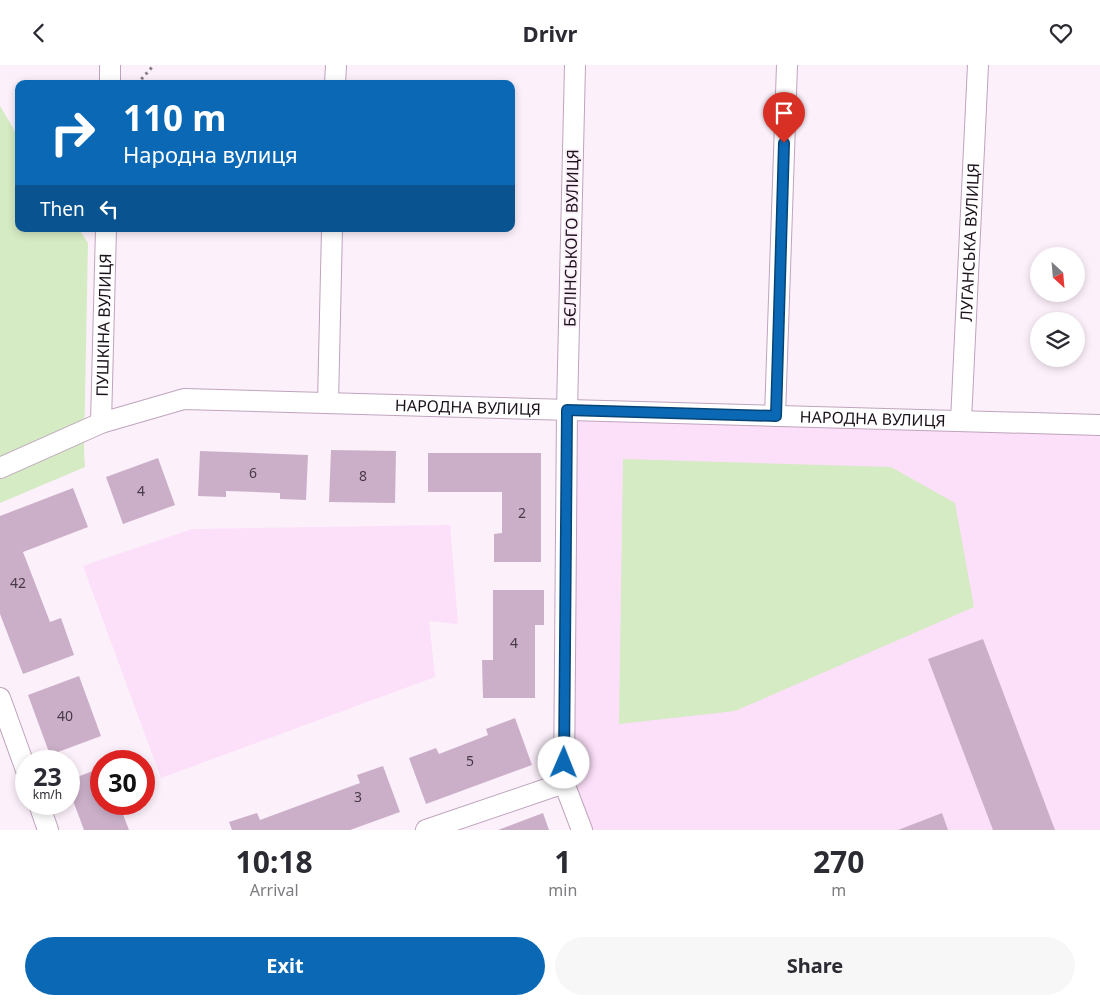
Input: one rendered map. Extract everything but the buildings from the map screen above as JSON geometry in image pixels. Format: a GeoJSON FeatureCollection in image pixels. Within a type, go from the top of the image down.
{"type":"FeatureCollection","features":[{"type":"Feature","properties":{"kind":"street"},"geometry":{"type":"LineString","coordinates":[[110,65],[110,80]]}},
{"type":"Feature","properties":{"kind":"street"},"geometry":{"type":"LineString","coordinates":[[335,80],[336,65]]}},
{"type":"Feature","properties":{"kind":"street","name":"БЄЛІНСЬКОГО ВУЛИЦЯ"},"geometry":{"type":"LineString","coordinates":[[564,783],[567,410],[576,65]]}},
{"type":"Feature","properties":{"kind":"street"},"geometry":{"type":"LineString","coordinates":[[776,416],[787,65]]}},
{"type":"Feature","properties":{"kind":"street","name":"ЛУГАНСЬКА ВУЛИЦЯ"},"geometry":{"type":"LineString","coordinates":[[962,421],[978,65]]}},
{"type":"Feature","properties":{"kind":"street","name":"ПУШКІНА ВУЛИЦЯ"},"geometry":{"type":"LineString","coordinates":[[101,423],[106,232]]}},
{"type":"Feature","properties":{"kind":"street"},"geometry":{"type":"LineString","coordinates":[[328,403],[332,232]]}},
{"type":"Feature","properties":{"kind":"street","name":"НАРОДНА ВУЛИЦЯ"},"geometry":{"type":"LineString","coordinates":[[0,468],[101,423],[184,399],[1100,425]]}},
{"type":"Feature","properties":{"kind":"street"},"geometry":{"type":"LineString","coordinates":[[0,697],[19,750]]}},
{"type":"Feature","properties":{"kind":"street"},"geometry":{"type":"LineString","coordinates":[[426,830],[564,783],[582,830]]}},
{"type":"Feature","properties":{"kind":"street"},"geometry":{"type":"LineString","coordinates":[[42,815],[48,830]]}},
{"type":"Feature","properties":{"kind":"path"},"geometry":{"type":"LineString","coordinates":[[141,80],[154,65]]}},
{"type":"Feature","properties":{"kind":"shaded area"},"geometry":{"type":"Polygon","coordinates":[[[567,410],[1100,425],[1100,830],[582,830],[564,783],[567,410]]]}},
{"type":"Feature","properties":{"kind":"shaded area"},"geometry":{"type":"Polygon","coordinates":[[[450,525],[458,624],[429,621],[435,677],[161,778],[155,762],[155,750],[151,750],[83,566],[192,529],[450,525]]]}},
{"type":"Feature","properties":{"kind":"green space"},"geometry":{"type":"Polygon","coordinates":[[[0,106],[15,131],[15,232],[81,232],[88,243],[85,467],[0,503],[0,106]]]}},
{"type":"Feature","properties":{"kind":"green space"},"geometry":{"type":"Polygon","coordinates":[[[623,459],[891,467],[955,503],[974,607],[735,711],[619,724],[623,459]]]}},
{"type":"Feature","properties":{"kind":"route"},"geometry":{"type":"LineString","coordinates":[[564,763],[567,410],[776,416],[784,143]]}}]}
